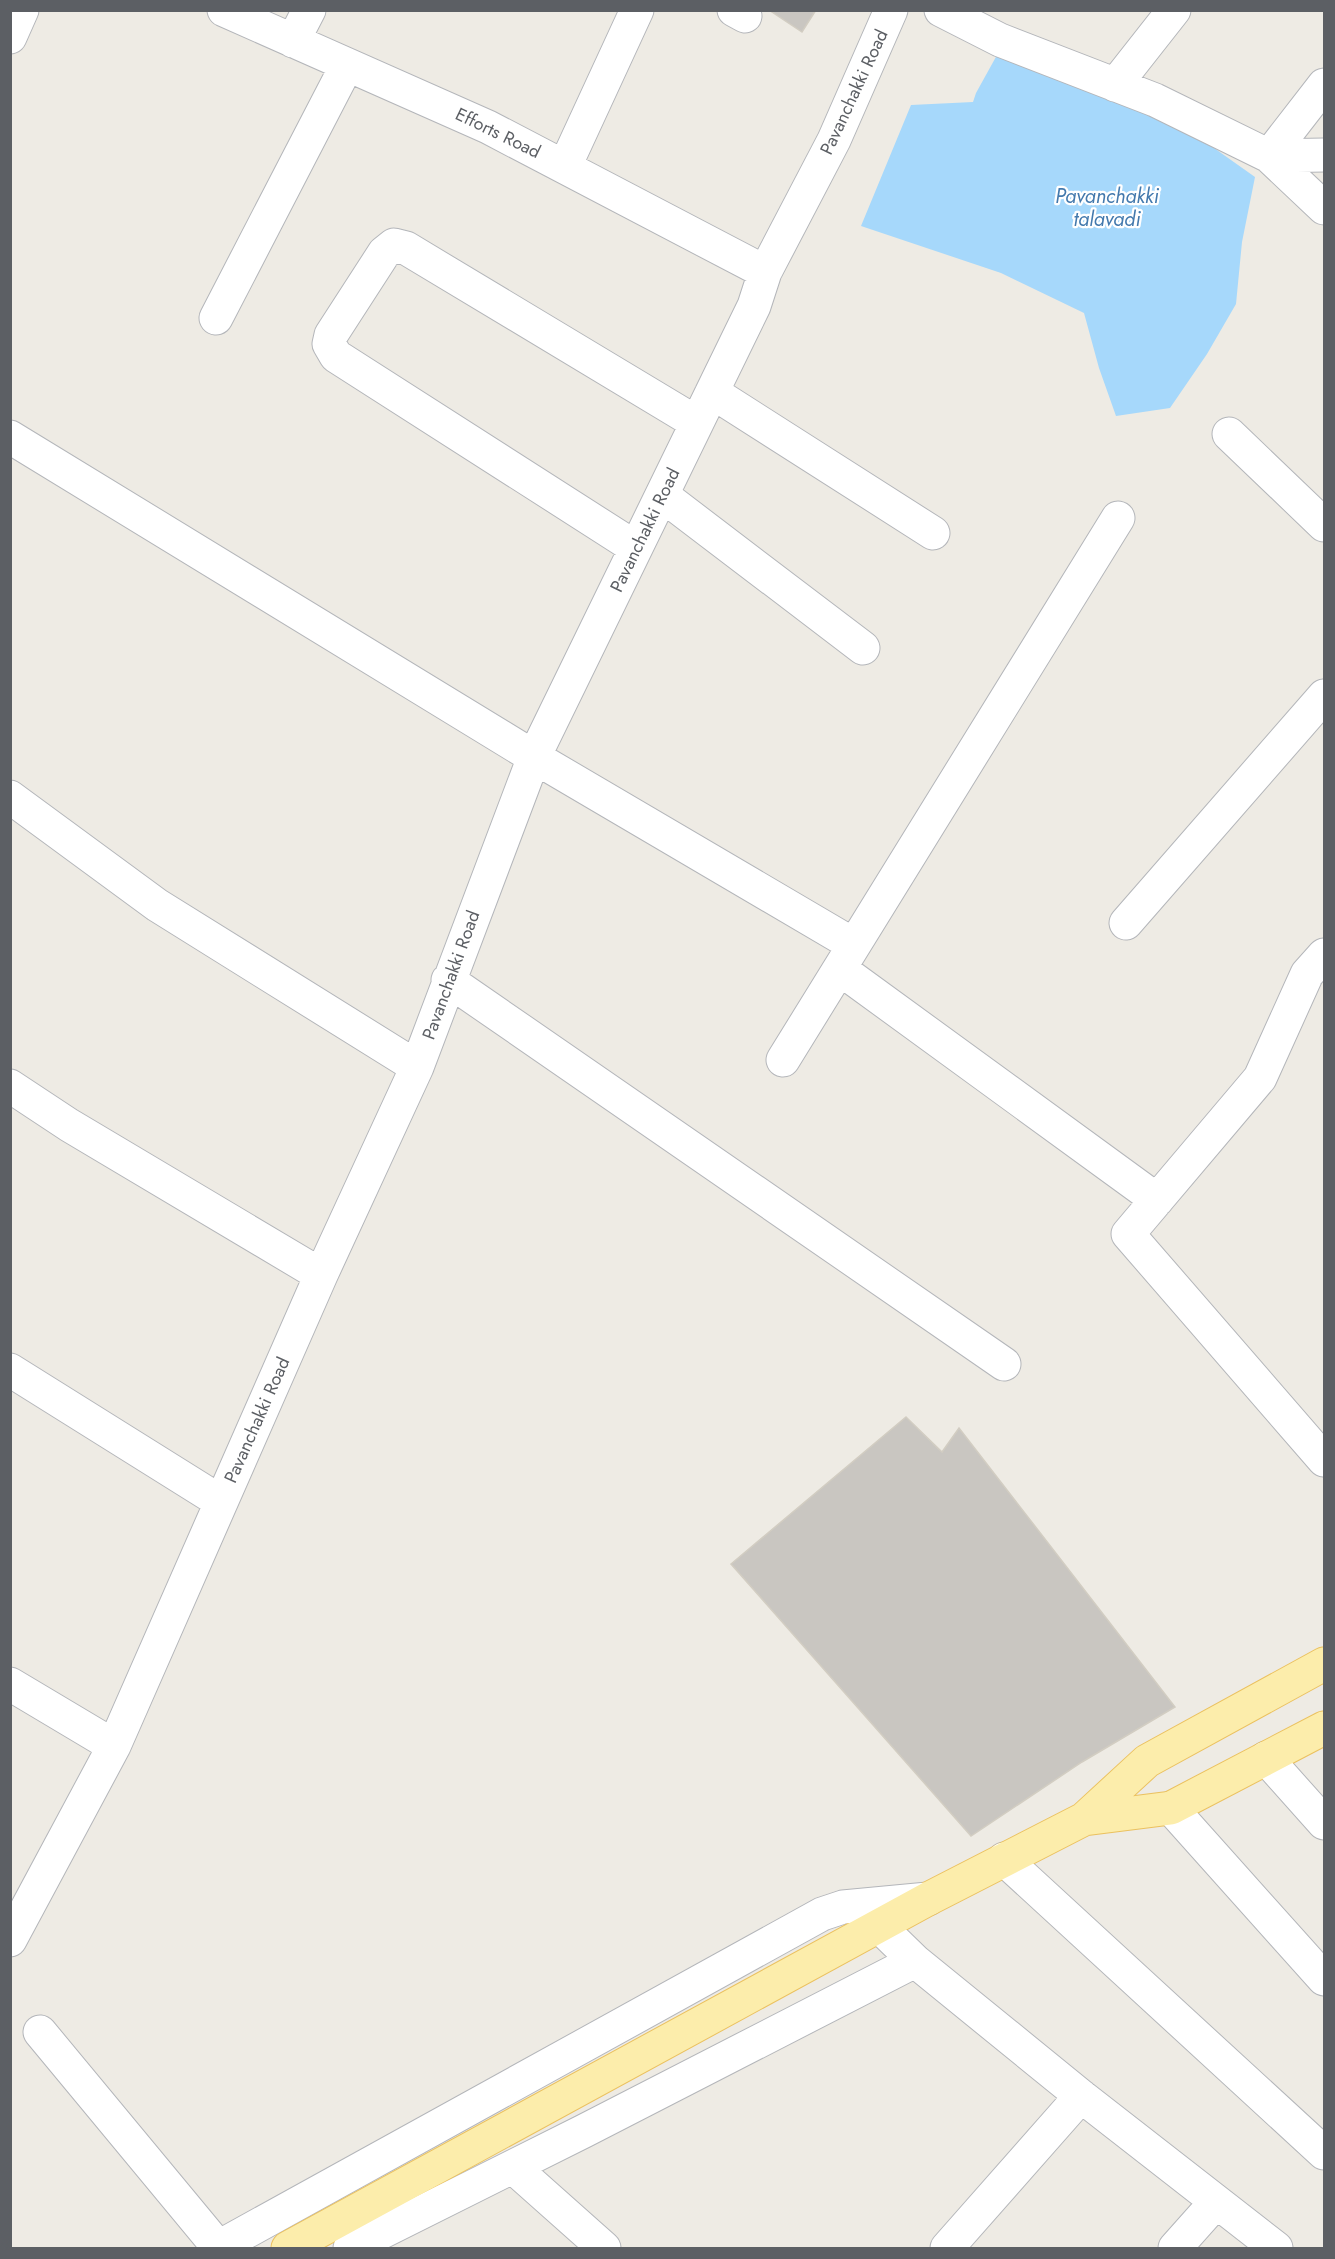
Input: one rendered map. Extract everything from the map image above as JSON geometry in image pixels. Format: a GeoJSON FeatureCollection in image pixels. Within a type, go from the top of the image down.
{"type":"FeatureCollection","features":[{"type":"Feature","properties":{"kind":"main road"},"geometry":{"type":"LineString","coordinates":[[288,2248],[928,1899],[1084,1819],[1147,1761],[1324,1664]]}},
{"type":"Feature","properties":{"kind":"main road"},"geometry":{"type":"LineString","coordinates":[[1084,1819],[1171,1808],[1324,1728]]}},
{"type":"Feature","properties":{"kind":"street"},"geometry":{"type":"LineString","coordinates":[[10,37],[22,10]]}},
{"type":"Feature","properties":{"kind":"street","name":"Efforts Road"},"geometry":{"type":"LineString","coordinates":[[224,10],[488,127],[765,272]]}},
{"type":"Feature","properties":{"kind":"street"},"geometry":{"type":"LineString","coordinates":[[293,41],[309,10]]}},
{"type":"Feature","properties":{"kind":"street"},"geometry":{"type":"LineString","coordinates":[[565,166],[638,10]]}},
{"type":"Feature","properties":{"kind":"street","name":"Pavanchakki Road"},"geometry":{"type":"LineString","coordinates":[[10,1940],[114,1746],[321,1275],[417,1067],[534,757],[754,306],[765,272],[834,140],[891,10]]}},
{"type":"Feature","properties":{"kind":"street"},"geometry":{"type":"LineString","coordinates":[[941,10],[1000,40],[1155,100],[1269,156],[1324,208]]}},
{"type":"Feature","properties":{"kind":"street"},"geometry":{"type":"LineString","coordinates":[[1115,84],[1174,10]]}},
{"type":"Feature","properties":{"kind":"street"},"geometry":{"type":"LineString","coordinates":[[216,318],[347,65]]}},
{"type":"Feature","properties":{"kind":"street"},"geometry":{"type":"LineString","coordinates":[[1269,156],[1324,85]]}},
{"type":"Feature","properties":{"kind":"street"},"geometry":{"type":"LineString","coordinates":[[1269,156],[1324,155]]}},
{"type":"Feature","properties":{"kind":"street"},"geometry":{"type":"LineString","coordinates":[[636,548],[336,356],[329,344],[331,335],[384,253],[394,245],[400,246],[697,423]]}},
{"type":"Feature","properties":{"kind":"street"},"geometry":{"type":"LineString","coordinates":[[712,392],[933,532]]}},
{"type":"Feature","properties":{"kind":"street"},"geometry":{"type":"LineString","coordinates":[[1229,434],[1324,525]]}},
{"type":"Feature","properties":{"kind":"street"},"geometry":{"type":"LineString","coordinates":[[10,436],[534,757],[847,957],[1157,1200]]}},
{"type":"Feature","properties":{"kind":"street"},"geometry":{"type":"LineString","coordinates":[[662,495],[863,648]]}},
{"type":"Feature","properties":{"kind":"street"},"geometry":{"type":"LineString","coordinates":[[783,1060],[1118,518]]}},
{"type":"Feature","properties":{"kind":"street"},"geometry":{"type":"LineString","coordinates":[[1126,923],[1324,696]]}},
{"type":"Feature","properties":{"kind":"street"},"geometry":{"type":"LineString","coordinates":[[10,797],[157,905],[417,1067]]}},
{"type":"Feature","properties":{"kind":"street"},"geometry":{"type":"LineString","coordinates":[[1324,955],[1307,974],[1260,1078],[1128,1234],[1324,1460]]}},
{"type":"Feature","properties":{"kind":"street"},"geometry":{"type":"LineString","coordinates":[[448,980],[1004,1364]]}},
{"type":"Feature","properties":{"kind":"street"},"geometry":{"type":"LineString","coordinates":[[10,1086],[69,1125],[321,1275]]}},
{"type":"Feature","properties":{"kind":"street"},"geometry":{"type":"LineString","coordinates":[[10,1370],[221,1502]]}},
{"type":"Feature","properties":{"kind":"street"},"geometry":{"type":"LineString","coordinates":[[10,1684],[114,1746]]}},
{"type":"Feature","properties":{"kind":"street"},"geometry":{"type":"LineString","coordinates":[[1266,1758],[1324,1822]]}},
{"type":"Feature","properties":{"kind":"street"},"geometry":{"type":"LineString","coordinates":[[1171,1808],[1324,1979]]}},
{"type":"Feature","properties":{"kind":"street"},"geometry":{"type":"LineString","coordinates":[[1004,1859],[1324,2153]]}},
{"type":"Feature","properties":{"kind":"street"},"geometry":{"type":"LineString","coordinates":[[39,2032],[218,2248],[822,1914],[843,1907],[928,1899]]}},
{"type":"Feature","properties":{"kind":"street"},"geometry":{"type":"LineString","coordinates":[[869,1932],[915,1960],[1081,2096],[1276,2248]]}},
{"type":"Feature","properties":{"kind":"street"},"geometry":{"type":"LineString","coordinates":[[371,2244],[513,2167],[915,1960]]}},
{"type":"Feature","properties":{"kind":"street"},"geometry":{"type":"LineString","coordinates":[[947,2248],[1081,2096]]}},
{"type":"Feature","properties":{"kind":"street"},"geometry":{"type":"LineString","coordinates":[[513,2167],[604,2248]]}},
{"type":"Feature","properties":{"kind":"street"},"geometry":{"type":"LineString","coordinates":[[1175,2248],[1216,2202]]}},
{"type":"Feature","properties":{"kind":"water","name":"Pavanchakki talavadi"},"geometry":{"type":"Polygon","coordinates":[[[997,55],[1149,110],[1197,136],[1255,177],[1242,242],[1236,304],[1207,354],[1170,408],[1116,416],[1099,368],[1084,313],[1001,273],[861,226],[911,105],[973,102],[997,55]]]}},
{"type":"Feature","properties":{"kind":"building"},"geometry":{"type":"Polygon","coordinates":[[[769,10],[816,10],[802,32],[769,10]]]}},
{"type":"Feature","properties":{"kind":"building"},"geometry":{"type":"Polygon","coordinates":[[[906,1417],[942,1452],[959,1428],[1175,1707],[1082,1762],[971,1836],[731,1564],[906,1417]]]}}]}
